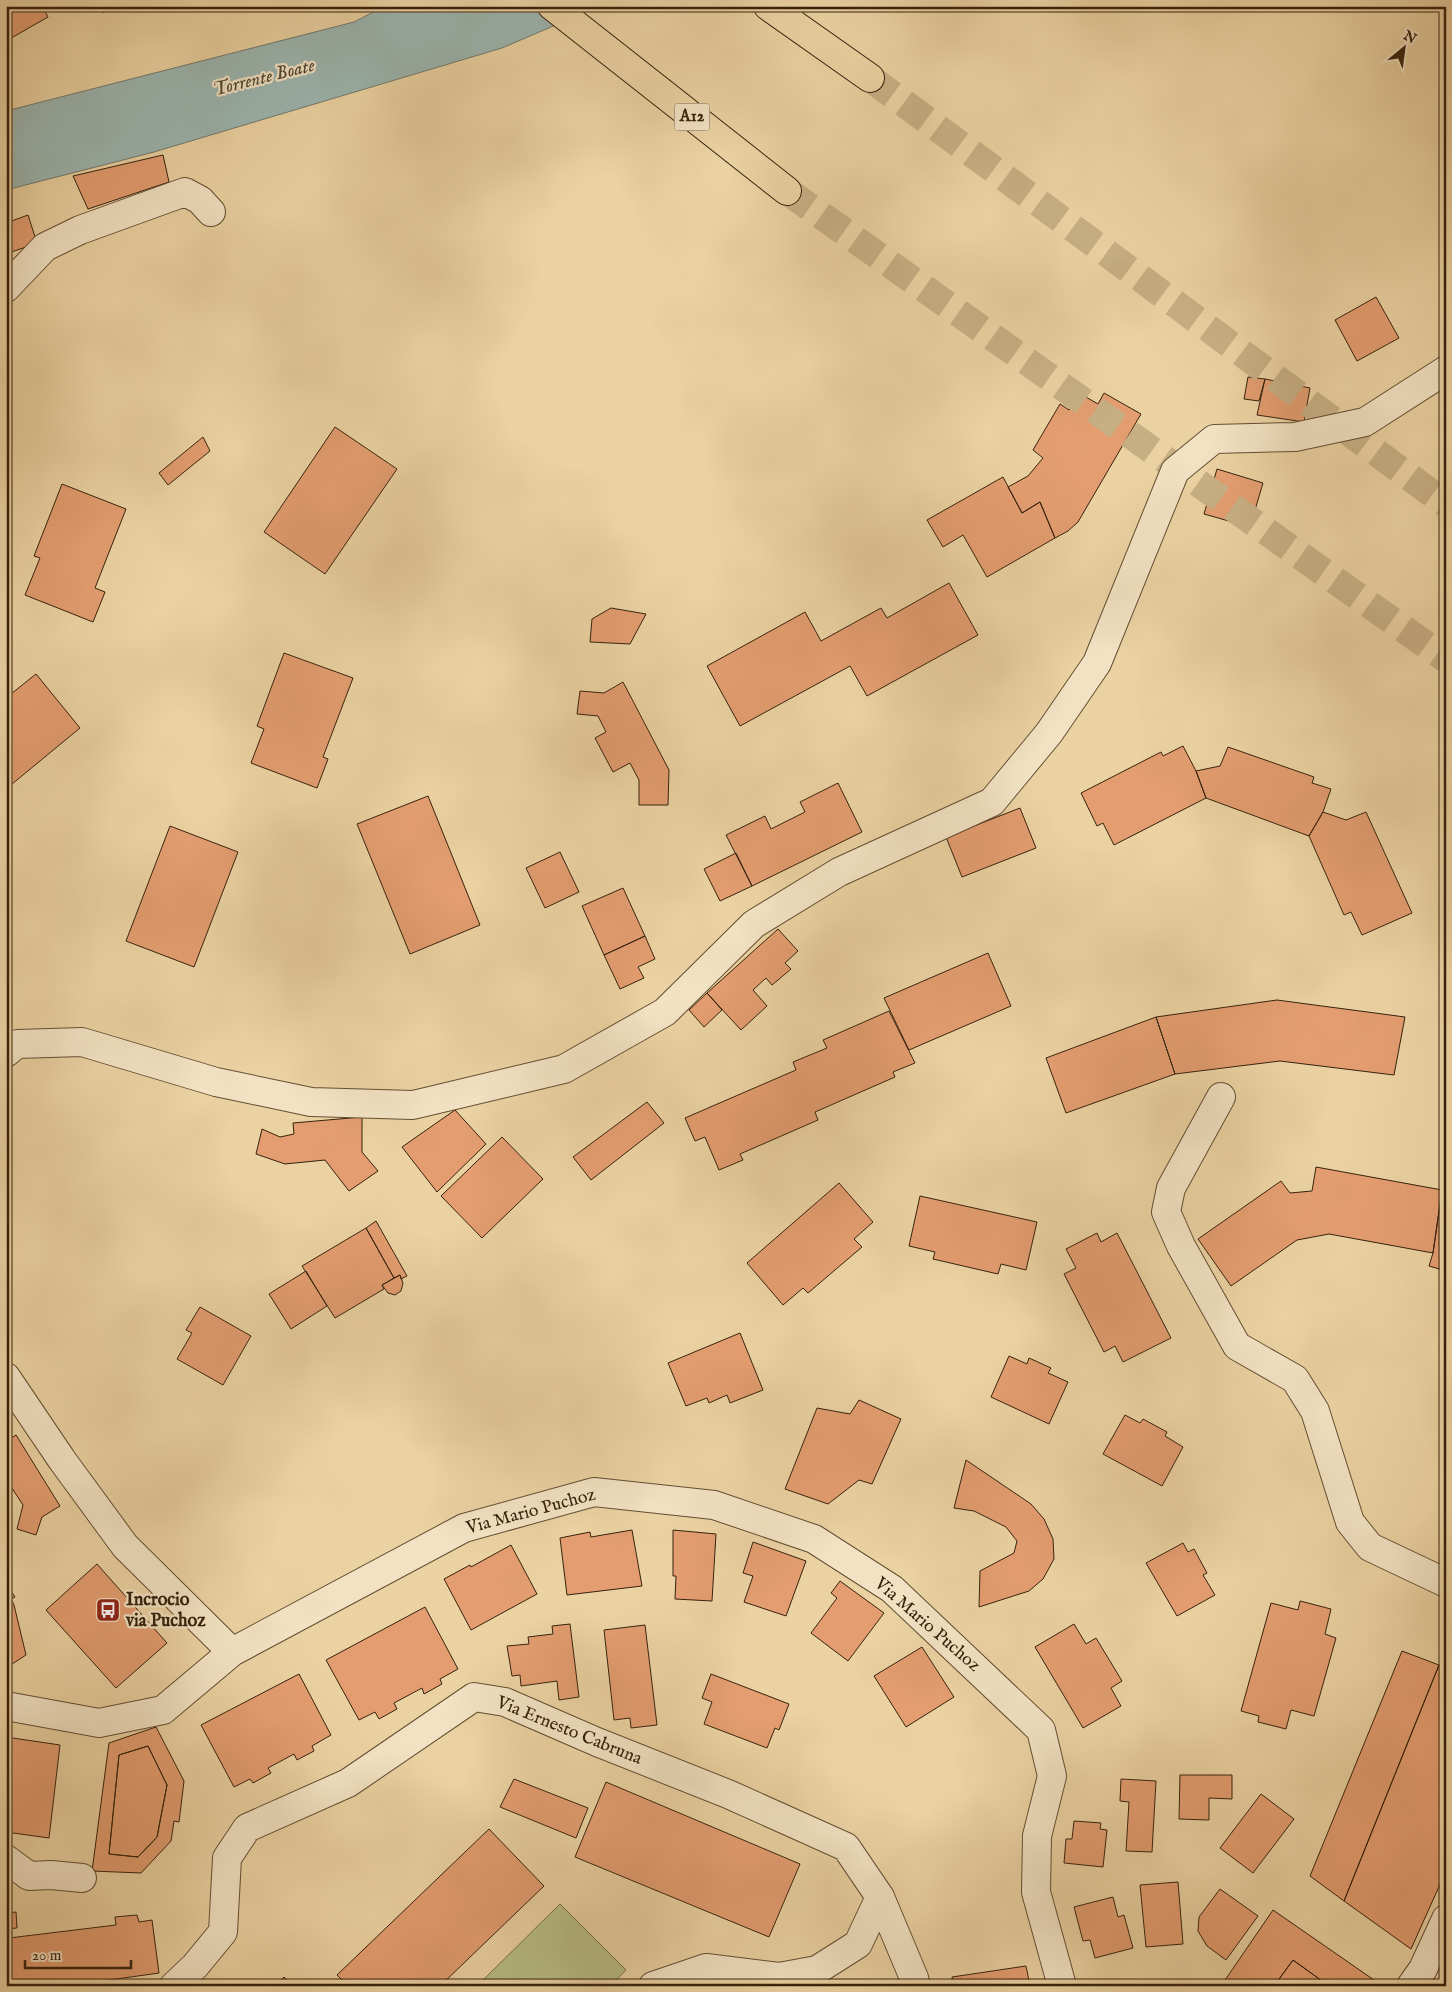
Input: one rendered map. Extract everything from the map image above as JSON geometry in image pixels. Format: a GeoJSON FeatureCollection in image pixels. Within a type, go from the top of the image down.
{"type":"FeatureCollection","features":[{"type":"Feature","properties":{"kind":"highway","name":"A12"},"geometry":{"type":"LineString","coordinates":[[552,6],[787,191]]}},
{"type":"Feature","properties":{"kind":"highway"},"geometry":{"type":"LineString","coordinates":[[768,6],[870,78]]}},
{"type":"Feature","properties":{"kind":"street"},"geometry":{"type":"LineString","coordinates":[[6,288],[46,247],[88,227],[185,192],[200,200],[211,212]]}},
{"type":"Feature","properties":{"kind":"street"},"geometry":{"type":"LineString","coordinates":[[6,1053],[17,1044],[82,1042],[216,1082],[311,1102],[404,1105],[413,1105],[564,1069],[666,1012],[754,924],[840,872],[992,802],[1050,733],[1097,663],[1175,471],[1214,439],[1295,437],[1365,422],[1446,370]]}},
{"type":"Feature","properties":{"kind":"street"},"geometry":{"type":"LineString","coordinates":[[1221,1098],[1171,1188],[1166,1212],[1181,1246],[1236,1346],[1295,1380],[1314,1411],[1350,1522],[1370,1547],[1446,1583]]}},
{"type":"Feature","properties":{"kind":"street"},"geometry":{"type":"LineString","coordinates":[[6,1377],[62,1460],[125,1546],[232,1652]]}},
{"type":"Feature","properties":{"kind":"street","name":"Via Mario Puchoz"},"geometry":{"type":"LineString","coordinates":[[6,1706],[98,1724],[164,1710],[232,1652],[464,1528],[594,1492],[714,1505],[814,1539],[892,1589],[1041,1730],[1052,1776],[1036,1836],[1036,1892],[1062,1986]]}},
{"type":"Feature","properties":{"kind":"street","name":"Via Ernesto Cabruna"},"geometry":{"type":"LineString","coordinates":[[174,1986],[195,1966],[223,1932],[227,1858],[246,1828],[348,1783],[474,1697],[505,1702],[597,1742],[728,1794],[846,1847],[880,1897],[916,1986]]}},
{"type":"Feature","properties":{"kind":"street"},"geometry":{"type":"LineString","coordinates":[[6,1859],[29,1876],[51,1875],[82,1878]]}},
{"type":"Feature","properties":{"kind":"street"},"geometry":{"type":"LineString","coordinates":[[653,1986],[706,1968],[779,1982],[817,1970],[858,1944],[880,1897]]}},
{"type":"Feature","properties":{"kind":"street"},"geometry":{"type":"LineString","coordinates":[[1411,1986],[1424,1970],[1446,1919]]}},
{"type":"Feature","properties":{"kind":"green space"},"geometry":{"type":"Polygon","coordinates":[[[560,1904],[626,1970],[610,1986],[477,1986],[560,1904]]]}},
{"type":"Feature","properties":{"kind":"water","name":"Torrente Boate"},"geometry":{"type":"Polygon","coordinates":[[[385,6],[600,6],[502,48],[154,152],[6,190],[6,111],[354,22],[385,6]]]}},
{"type":"Feature","properties":{"kind":"building"},"geometry":{"type":"Polygon","coordinates":[[[6,6],[42,6],[48,17],[6,41],[6,6]]]}},
{"type":"Feature","properties":{"kind":"building"},"geometry":{"type":"Polygon","coordinates":[[[97,6],[110,6],[103,13],[97,6]]]}},
{"type":"Feature","properties":{"kind":"building"},"geometry":{"type":"Polygon","coordinates":[[[163,155],[169,182],[88,209],[73,176],[163,155]]]}},
{"type":"Feature","properties":{"kind":"building"},"geometry":{"type":"Polygon","coordinates":[[[28,215],[37,243],[6,254],[6,223],[28,215]]]}},
{"type":"Feature","properties":{"kind":"building"},"geometry":{"type":"Polygon","coordinates":[[[1376,297],[1399,338],[1357,361],[1335,320],[1376,297]]]}},
{"type":"Feature","properties":{"kind":"building"},"geometry":{"type":"Polygon","coordinates":[[[1248,377],[1265,379],[1259,401],[1244,399],[1248,377]]]}},
{"type":"Feature","properties":{"kind":"building"},"geometry":{"type":"Polygon","coordinates":[[[1265,379],[1310,388],[1304,422],[1257,415],[1265,379]]]}},
{"type":"Feature","properties":{"kind":"building"},"geometry":{"type":"Polygon","coordinates":[[[1079,393],[1098,404],[1104,393],[1141,414],[1078,522],[1068,531],[1055,538],[1040,502],[1022,513],[1008,487],[1028,476],[1043,458],[1033,450],[1060,404],[1069,410],[1079,393]]]}},
{"type":"Feature","properties":{"kind":"building"},"geometry":{"type":"Polygon","coordinates":[[[335,427],[397,469],[325,574],[264,532],[335,427]]]}},
{"type":"Feature","properties":{"kind":"building"},"geometry":{"type":"Polygon","coordinates":[[[203,437],[210,451],[168,485],[159,473],[203,437]]]}},
{"type":"Feature","properties":{"kind":"building"},"geometry":{"type":"Polygon","coordinates":[[[1217,469],[1263,483],[1250,527],[1204,514],[1217,469]]]}},
{"type":"Feature","properties":{"kind":"building"},"geometry":{"type":"Polygon","coordinates":[[[1003,477],[1022,513],[1040,502],[1055,538],[987,577],[963,535],[943,547],[927,520],[1003,477]]]}},
{"type":"Feature","properties":{"kind":"building"},"geometry":{"type":"Polygon","coordinates":[[[62,484],[126,509],[95,588],[105,592],[93,622],[25,595],[40,558],[34,556],[62,484]]]}},
{"type":"Feature","properties":{"kind":"building"},"geometry":{"type":"Polygon","coordinates":[[[949,583],[978,635],[867,696],[850,666],[740,726],[707,666],[805,612],[821,641],[881,608],[887,618],[949,583]]]}},
{"type":"Feature","properties":{"kind":"building"},"geometry":{"type":"Polygon","coordinates":[[[611,608],[646,614],[630,644],[590,642],[592,619],[611,608]]]}},
{"type":"Feature","properties":{"kind":"building"},"geometry":{"type":"Polygon","coordinates":[[[284,653],[353,678],[323,757],[328,759],[317,788],[251,763],[264,729],[257,726],[284,653]]]}},
{"type":"Feature","properties":{"kind":"building"},"geometry":{"type":"Polygon","coordinates":[[[36,674],[80,728],[6,789],[6,698],[36,674]]]}},
{"type":"Feature","properties":{"kind":"building"},"geometry":{"type":"Polygon","coordinates":[[[623,682],[669,770],[668,805],[639,805],[639,780],[630,763],[613,772],[595,738],[606,732],[598,716],[577,714],[580,691],[604,693],[623,682]]]}},
{"type":"Feature","properties":{"kind":"building"},"geometry":{"type":"Polygon","coordinates":[[[1183,746],[1196,771],[1206,798],[1114,845],[1103,823],[1097,826],[1081,793],[1161,752],[1163,756],[1183,746]]]}},
{"type":"Feature","properties":{"kind":"building"},"geometry":{"type":"Polygon","coordinates":[[[1228,747],[1314,777],[1312,783],[1331,789],[1323,812],[1309,836],[1206,798],[1196,771],[1220,766],[1228,747]]]}},
{"type":"Feature","properties":{"kind":"building"},"geometry":{"type":"Polygon","coordinates":[[[838,783],[862,832],[752,886],[726,835],[765,816],[771,829],[805,812],[800,802],[838,783]]]}},
{"type":"Feature","properties":{"kind":"building"},"geometry":{"type":"Polygon","coordinates":[[[428,796],[480,925],[410,954],[357,824],[428,796]]]}},
{"type":"Feature","properties":{"kind":"building"},"geometry":{"type":"Polygon","coordinates":[[[1020,808],[1036,848],[962,877],[946,837],[1020,808]]]}},
{"type":"Feature","properties":{"kind":"building"},"geometry":{"type":"Polygon","coordinates":[[[1323,812],[1346,820],[1366,812],[1412,913],[1362,935],[1351,912],[1344,915],[1309,836],[1323,812]]]}},
{"type":"Feature","properties":{"kind":"building"},"geometry":{"type":"Polygon","coordinates":[[[170,826],[238,852],[194,967],[126,941],[170,826]]]}},
{"type":"Feature","properties":{"kind":"building"},"geometry":{"type":"Polygon","coordinates":[[[560,852],[579,892],[545,908],[526,868],[560,852]]]}},
{"type":"Feature","properties":{"kind":"building"},"geometry":{"type":"Polygon","coordinates":[[[736,853],[752,886],[720,901],[704,869],[736,853]]]}},
{"type":"Feature","properties":{"kind":"building"},"geometry":{"type":"Polygon","coordinates":[[[623,888],[645,936],[604,955],[582,906],[623,888]]]}},
{"type":"Feature","properties":{"kind":"building"},"geometry":{"type":"Polygon","coordinates":[[[778,929],[798,951],[785,963],[791,969],[772,985],[766,978],[753,990],[767,1006],[741,1030],[707,993],[778,929]]]}},
{"type":"Feature","properties":{"kind":"building"},"geometry":{"type":"Polygon","coordinates":[[[645,936],[655,959],[638,967],[644,978],[620,989],[604,955],[645,936]]]}},
{"type":"Feature","properties":{"kind":"building"},"geometry":{"type":"Polygon","coordinates":[[[988,953],[1011,1006],[909,1050],[884,998],[988,953]]]}},
{"type":"Feature","properties":{"kind":"building"},"geometry":{"type":"Polygon","coordinates":[[[707,993],[722,1010],[704,1027],[689,1010],[707,993]]]}},
{"type":"Feature","properties":{"kind":"building"},"geometry":{"type":"Polygon","coordinates":[[[1277,1000],[1405,1017],[1394,1075],[1280,1061],[1175,1074],[1156,1017],[1277,1000]]]}},
{"type":"Feature","properties":{"kind":"building"},"geometry":{"type":"Polygon","coordinates":[[[889,1011],[915,1063],[893,1072],[895,1077],[815,1112],[818,1120],[740,1154],[743,1160],[719,1170],[705,1137],[695,1141],[685,1118],[796,1070],[793,1062],[827,1048],[823,1040],[889,1011]]]}},
{"type":"Feature","properties":{"kind":"building"},"geometry":{"type":"Polygon","coordinates":[[[1156,1017],[1175,1074],[1066,1113],[1046,1058],[1156,1017]]]}},
{"type":"Feature","properties":{"kind":"building"},"geometry":{"type":"Polygon","coordinates":[[[647,1102],[664,1123],[591,1180],[573,1157],[647,1102]]]}},
{"type":"Feature","properties":{"kind":"building"},"geometry":{"type":"Polygon","coordinates":[[[455,1110],[486,1144],[437,1192],[402,1147],[455,1110]]]}},
{"type":"Feature","properties":{"kind":"building"},"geometry":{"type":"Polygon","coordinates":[[[362,1117],[362,1152],[378,1171],[349,1191],[325,1160],[285,1164],[256,1154],[262,1129],[280,1137],[294,1134],[293,1123],[362,1117]]]}},
{"type":"Feature","properties":{"kind":"building"},"geometry":{"type":"Polygon","coordinates":[[[502,1137],[543,1179],[482,1238],[441,1196],[502,1137]]]}},
{"type":"Feature","properties":{"kind":"building"},"geometry":{"type":"Polygon","coordinates":[[[1316,1167],[1442,1190],[1433,1253],[1329,1234],[1297,1240],[1231,1286],[1198,1239],[1281,1181],[1290,1193],[1312,1191],[1316,1167]]]}},
{"type":"Feature","properties":{"kind":"building"},"geometry":{"type":"Polygon","coordinates":[[[839,1183],[873,1222],[854,1239],[862,1247],[808,1293],[803,1288],[783,1305],[747,1263],[839,1183]]]}},
{"type":"Feature","properties":{"kind":"building"},"geometry":{"type":"Polygon","coordinates":[[[920,1196],[1037,1222],[1026,1270],[1001,1264],[998,1274],[933,1259],[935,1252],[909,1246],[920,1196]]]}},
{"type":"Feature","properties":{"kind":"building"},"geometry":{"type":"Polygon","coordinates":[[[1441,1198],[1446,1199],[1446,1271],[1429,1266],[1433,1253],[1441,1198]]]}},
{"type":"Feature","properties":{"kind":"building"},"geometry":{"type":"Polygon","coordinates":[[[376,1221],[407,1276],[401,1279],[400,1275],[394,1278],[366,1228],[376,1221]]]}},
{"type":"Feature","properties":{"kind":"building"},"geometry":{"type":"Polygon","coordinates":[[[366,1228],[394,1278],[382,1285],[384,1289],[335,1318],[302,1266],[366,1228]]]}},
{"type":"Feature","properties":{"kind":"building"},"geometry":{"type":"Polygon","coordinates":[[[1097,1233],[1101,1242],[1117,1233],[1171,1338],[1123,1362],[1115,1346],[1104,1352],[1064,1274],[1076,1268],[1066,1249],[1097,1233]]]}},
{"type":"Feature","properties":{"kind":"building"},"geometry":{"type":"Polygon","coordinates":[[[306,1271],[327,1306],[291,1329],[269,1294],[306,1271]]]}},
{"type":"Feature","properties":{"kind":"building"},"geometry":{"type":"Polygon","coordinates":[[[400,1275],[403,1283],[401,1291],[395,1295],[388,1293],[382,1285],[400,1275]]]}},
{"type":"Feature","properties":{"kind":"building"},"geometry":{"type":"Polygon","coordinates":[[[200,1307],[251,1336],[223,1385],[177,1359],[192,1333],[186,1330],[200,1307]]]}},
{"type":"Feature","properties":{"kind":"building"},"geometry":{"type":"Polygon","coordinates":[[[740,1333],[763,1390],[730,1403],[727,1395],[709,1403],[707,1398],[686,1406],[668,1363],[740,1333]]]}},
{"type":"Feature","properties":{"kind":"building"},"geometry":{"type":"Polygon","coordinates":[[[1009,1356],[1027,1364],[1029,1358],[1051,1368],[1048,1373],[1068,1382],[1049,1424],[991,1397],[1009,1356]]]}},
{"type":"Feature","properties":{"kind":"building"},"geometry":{"type":"Polygon","coordinates":[[[859,1400],[901,1419],[872,1484],[859,1480],[828,1504],[785,1489],[817,1408],[850,1414],[859,1400]]]}},
{"type":"Feature","properties":{"kind":"building"},"geometry":{"type":"Polygon","coordinates":[[[1125,1415],[1140,1423],[1143,1419],[1167,1432],[1165,1436],[1183,1447],[1162,1486],[1103,1454],[1125,1415]]]}},
{"type":"Feature","properties":{"kind":"building"},"geometry":{"type":"Polygon","coordinates":[[[16,1435],[60,1506],[42,1517],[36,1535],[17,1529],[23,1505],[6,1479],[6,1441],[16,1435]]]}},
{"type":"Feature","properties":{"kind":"building"},"geometry":{"type":"Polygon","coordinates":[[[966,1460],[1031,1504],[1044,1519],[1053,1539],[1054,1559],[1043,1579],[1029,1591],[979,1607],[980,1571],[1014,1553],[1017,1541],[1006,1527],[974,1511],[954,1508],[966,1460]]]}},
{"type":"Feature","properties":{"kind":"building"},"geometry":{"type":"Polygon","coordinates":[[[632,1530],[642,1586],[567,1595],[560,1538],[590,1532],[591,1537],[632,1530]]]}},
{"type":"Feature","properties":{"kind":"building"},"geometry":{"type":"Polygon","coordinates":[[[673,1530],[716,1534],[712,1601],[675,1599],[676,1576],[673,1576],[673,1530]]]}},
{"type":"Feature","properties":{"kind":"building"},"geometry":{"type":"Polygon","coordinates":[[[753,1542],[806,1561],[786,1616],[744,1602],[753,1576],[743,1573],[753,1542]]]}},
{"type":"Feature","properties":{"kind":"building"},"geometry":{"type":"Polygon","coordinates":[[[1183,1543],[1188,1552],[1194,1549],[1207,1573],[1203,1575],[1215,1595],[1177,1616],[1146,1563],[1183,1543]]]}},
{"type":"Feature","properties":{"kind":"building"},"geometry":{"type":"Polygon","coordinates":[[[511,1545],[537,1594],[471,1630],[444,1579],[470,1565],[471,1567],[511,1545]]]}},
{"type":"Feature","properties":{"kind":"building"},"geometry":{"type":"Polygon","coordinates":[[[97,1564],[167,1643],[116,1688],[46,1610],[97,1564]]]}},
{"type":"Feature","properties":{"kind":"building"},"geometry":{"type":"Polygon","coordinates":[[[840,1581],[884,1613],[848,1661],[811,1633],[837,1598],[831,1593],[840,1581]]]}},
{"type":"Feature","properties":{"kind":"building"},"geometry":{"type":"Polygon","coordinates":[[[6,1583],[15,1597],[11,1599],[26,1655],[6,1668],[6,1583]]]}},
{"type":"Feature","properties":{"kind":"building"},"geometry":{"type":"Polygon","coordinates":[[[1300,1601],[1331,1609],[1325,1634],[1336,1638],[1314,1716],[1291,1710],[1286,1729],[1258,1722],[1259,1716],[1241,1711],[1271,1603],[1298,1610],[1300,1601]]]}},
{"type":"Feature","properties":{"kind":"building"},"geometry":{"type":"Polygon","coordinates":[[[425,1607],[458,1669],[440,1679],[442,1684],[424,1694],[422,1688],[394,1703],[397,1709],[379,1719],[375,1712],[359,1720],[326,1660],[425,1607]]]}},
{"type":"Feature","properties":{"kind":"building"},"geometry":{"type":"Polygon","coordinates":[[[570,1624],[579,1697],[559,1700],[557,1681],[521,1686],[520,1675],[512,1676],[507,1646],[529,1644],[528,1637],[553,1634],[552,1626],[570,1624]]]}},
{"type":"Feature","properties":{"kind":"building"},"geometry":{"type":"Polygon","coordinates":[[[1074,1624],[1086,1644],[1096,1638],[1122,1681],[1111,1688],[1121,1706],[1083,1728],[1035,1647],[1074,1624]]]}},
{"type":"Feature","properties":{"kind":"building"},"geometry":{"type":"Polygon","coordinates":[[[645,1625],[657,1725],[631,1728],[630,1718],[614,1720],[604,1630],[645,1625]]]}},
{"type":"Feature","properties":{"kind":"building"},"geometry":{"type":"Polygon","coordinates":[[[922,1647],[954,1697],[906,1727],[874,1676],[922,1647]]]}},
{"type":"Feature","properties":{"kind":"building"},"geometry":{"type":"Polygon","coordinates":[[[1402,1651],[1439,1665],[1344,1901],[1310,1876],[1402,1651]]]}},
{"type":"Feature","properties":{"kind":"building"},"geometry":{"type":"Polygon","coordinates":[[[1439,1665],[1446,1668],[1446,1815],[1443,1823],[1446,1826],[1446,1871],[1411,1949],[1344,1901],[1439,1665]]]}},
{"type":"Feature","properties":{"kind":"building"},"geometry":{"type":"Polygon","coordinates":[[[299,1674],[331,1735],[312,1746],[314,1751],[297,1760],[294,1754],[268,1768],[271,1773],[253,1783],[250,1779],[234,1787],[201,1725],[299,1674]]]}},
{"type":"Feature","properties":{"kind":"building"},"geometry":{"type":"Polygon","coordinates":[[[711,1674],[789,1704],[779,1730],[775,1728],[767,1748],[704,1724],[712,1702],[702,1698],[711,1674]]]}},
{"type":"Feature","properties":{"kind":"building"},"geometry":{"type":"Polygon","coordinates":[[[156,1727],[184,1781],[179,1822],[174,1821],[171,1841],[141,1873],[92,1871],[109,1743],[156,1727]],[[148,1746],[119,1755],[109,1854],[138,1857],[157,1837],[167,1785],[148,1746]]]}},
{"type":"Feature","properties":{"kind":"building"},"geometry":{"type":"Polygon","coordinates":[[[6,1737],[60,1745],[49,1838],[6,1832],[6,1737]]]}},
{"type":"Feature","properties":{"kind":"building"},"geometry":{"type":"Polygon","coordinates":[[[148,1746],[167,1785],[157,1837],[138,1857],[109,1854],[119,1755],[148,1746]]]}},
{"type":"Feature","properties":{"kind":"building"},"geometry":{"type":"Polygon","coordinates":[[[1180,1775],[1232,1775],[1232,1799],[1209,1798],[1209,1820],[1179,1819],[1180,1775]]]}},
{"type":"Feature","properties":{"kind":"building"},"geometry":{"type":"Polygon","coordinates":[[[514,1779],[588,1808],[576,1838],[500,1807],[514,1779]]]}},
{"type":"Feature","properties":{"kind":"building"},"geometry":{"type":"Polygon","coordinates":[[[1121,1779],[1156,1781],[1152,1852],[1126,1851],[1129,1802],[1120,1801],[1121,1779]]]}},
{"type":"Feature","properties":{"kind":"building"},"geometry":{"type":"Polygon","coordinates":[[[606,1782],[800,1864],[769,1937],[575,1857],[606,1782]]]}},
{"type":"Feature","properties":{"kind":"building"},"geometry":{"type":"Polygon","coordinates":[[[1261,1794],[1294,1819],[1253,1873],[1220,1848],[1261,1794]]]}},
{"type":"Feature","properties":{"kind":"building"},"geometry":{"type":"Polygon","coordinates":[[[1074,1821],[1101,1823],[1100,1829],[1107,1830],[1103,1867],[1064,1863],[1066,1839],[1072,1839],[1074,1821]]]}},
{"type":"Feature","properties":{"kind":"building"},"geometry":{"type":"Polygon","coordinates":[[[489,1829],[544,1886],[440,1986],[348,1986],[337,1975],[489,1829]]]}},
{"type":"Feature","properties":{"kind":"building"},"geometry":{"type":"Polygon","coordinates":[[[1178,1882],[1183,1944],[1146,1947],[1140,1885],[1178,1882]]]}},
{"type":"Feature","properties":{"kind":"building"},"geometry":{"type":"Polygon","coordinates":[[[1220,1889],[1258,1916],[1226,1960],[1207,1946],[1198,1931],[1199,1917],[1220,1889]]]}},
{"type":"Feature","properties":{"kind":"building"},"geometry":{"type":"Polygon","coordinates":[[[1113,1897],[1118,1917],[1124,1915],[1133,1948],[1095,1958],[1090,1940],[1083,1941],[1074,1907],[1113,1897]]]}},
{"type":"Feature","properties":{"kind":"building"},"geometry":{"type":"Polygon","coordinates":[[[1273,1910],[1374,1980],[1370,1986],[1329,1986],[1293,1960],[1274,1986],[1221,1986],[1273,1910]]]}},
{"type":"Feature","properties":{"kind":"building"},"geometry":{"type":"Polygon","coordinates":[[[16,1912],[17,1928],[6,1929],[6,1913],[16,1912]]]}},
{"type":"Feature","properties":{"kind":"building"},"geometry":{"type":"Polygon","coordinates":[[[137,1915],[139,1922],[152,1920],[159,1973],[67,1986],[6,1986],[6,1955],[12,1954],[9,1938],[116,1925],[115,1917],[137,1915]]]}},
{"type":"Feature","properties":{"kind":"building"},"geometry":{"type":"Polygon","coordinates":[[[6,1938],[9,1938],[12,1954],[6,1955],[6,1938]]]}},
{"type":"Feature","properties":{"kind":"building"},"geometry":{"type":"Polygon","coordinates":[[[1293,1960],[1329,1986],[1274,1986],[1293,1960]]]}},
{"type":"Feature","properties":{"kind":"building"},"geometry":{"type":"Polygon","coordinates":[[[1026,1966],[1030,1986],[953,1986],[952,1977],[1026,1966]]]}},
{"type":"Feature","properties":{"kind":"building"},"geometry":{"type":"Polygon","coordinates":[[[284,1977],[292,1986],[275,1986],[284,1977]]]}},
{"type":"Feature","properties":{"kind":"tunnel"},"geometry":{"type":"LineString","coordinates":[[870,78],[1446,504]]}},
{"type":"Feature","properties":{"kind":"tunnel"},"geometry":{"type":"LineString","coordinates":[[787,191],[1446,659]]}},
{"type":"Feature","properties":{"kind":"place","name":"Incrocio via Puchoz"},"geometry":{"type":"Point","coordinates":[108,1610]}}]}
